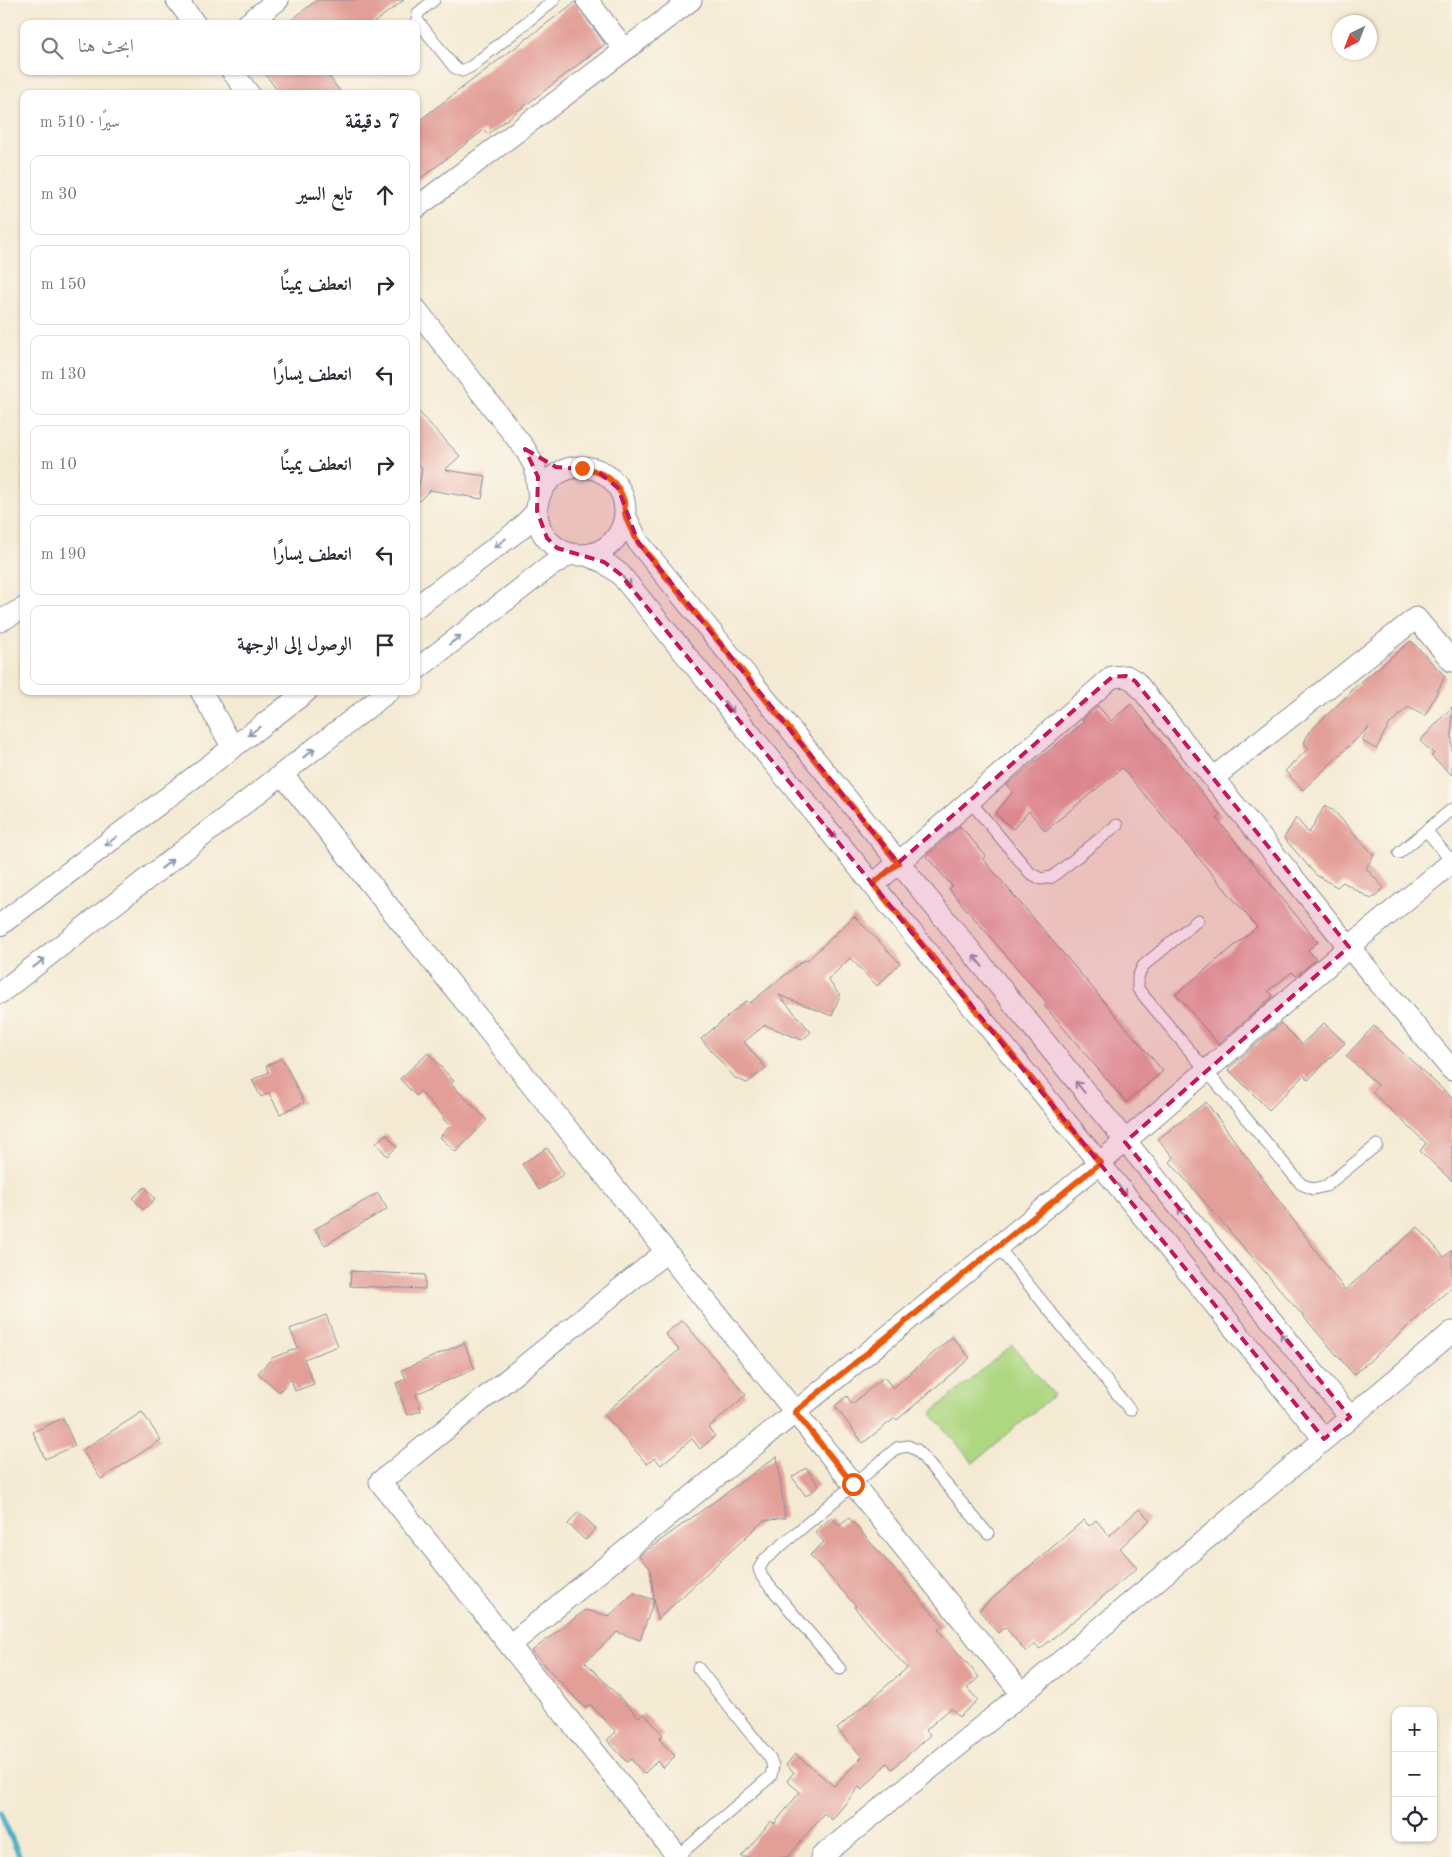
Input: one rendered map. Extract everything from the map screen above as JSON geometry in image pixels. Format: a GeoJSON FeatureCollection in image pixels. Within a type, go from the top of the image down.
{"type":"FeatureCollection","features":[{"type":"Feature","properties":{"kind":"street"},"geometry":{"type":"LineString","coordinates":[[178,0],[193,20]]}},
{"type":"Feature","properties":{"kind":"street"},"geometry":{"type":"LineString","coordinates":[[252,20],[278,0]]}},
{"type":"Feature","properties":{"kind":"street"},"geometry":{"type":"LineString","coordinates":[[587,0],[626,50]]}},
{"type":"Feature","properties":{"kind":"street"},"geometry":{"type":"LineString","coordinates":[[420,205],[692,0]]}},
{"type":"Feature","properties":{"kind":"street"},"geometry":{"type":"LineString","coordinates":[[235,75],[246,90]]}},
{"type":"Feature","properties":{"kind":"street"},"geometry":{"type":"LineString","coordinates":[[420,314],[524,449],[535,467],[540,526],[547,538],[557,548],[604,562],[620,574],[1324,1439]]}},
{"type":"Feature","properties":{"kind":"street"},"geometry":{"type":"LineString","coordinates":[[524,449],[545,462],[568,469],[596,470],[609,477],[621,495],[625,516],[638,542],[1350,1417]]}},
{"type":"Feature","properties":{"kind":"street"},"geometry":{"type":"LineString","coordinates":[[420,604],[520,528],[538,505],[546,485],[568,469]]}},
{"type":"Feature","properties":{"kind":"street"},"geometry":{"type":"LineString","coordinates":[[420,667],[548,567],[578,555],[600,551],[613,542],[621,530],[625,516]]}},
{"type":"Feature","properties":{"kind":"street"},"geometry":{"type":"LineString","coordinates":[[0,621],[20,610]]}},
{"type":"Feature","properties":{"kind":"street"},"geometry":{"type":"LineString","coordinates":[[1213,778],[1416,618],[1452,661]]}},
{"type":"Feature","properties":{"kind":"street"},"geometry":{"type":"LineString","coordinates":[[873,884],[1112,677],[1118,675],[1126,676],[1135,681],[1349,947],[1452,1070]]}},
{"type":"Feature","properties":{"kind":"street"},"geometry":{"type":"LineString","coordinates":[[203,695],[232,748]]}},
{"type":"Feature","properties":{"kind":"street"},"geometry":{"type":"LineString","coordinates":[[0,925],[301,695]]}},
{"type":"Feature","properties":{"kind":"street"},"geometry":{"type":"LineString","coordinates":[[0,993],[384,695]]}},
{"type":"Feature","properties":{"kind":"street"},"geometry":{"type":"LineString","coordinates":[[282,774],[1022,1694]]}},
{"type":"Feature","properties":{"kind":"street"},"geometry":{"type":"LineString","coordinates":[[510,1645],[1100,1163],[1349,947],[1452,862]]}},
{"type":"Feature","properties":{"kind":"street"},"geometry":{"type":"LineString","coordinates":[[666,1252],[380,1482],[678,1857]]}},
{"type":"Feature","properties":{"kind":"street"},"geometry":{"type":"LineString","coordinates":[[821,1857],[1022,1694],[1452,1332]]}},
{"type":"Feature","properties":{"kind":"street"},"geometry":{"type":"LineString","coordinates":[[1286,1390],[1310,1370]]}},
{"type":"Feature","properties":{"kind":"lane"},"geometry":{"type":"LineString","coordinates":[[417,20],[418,13],[434,0]]}},
{"type":"Feature","properties":{"kind":"lane"},"geometry":{"type":"LineString","coordinates":[[420,24],[454,67],[462,71],[472,66],[554,0]]}},
{"type":"Feature","properties":{"kind":"lane"},"geometry":{"type":"LineString","coordinates":[[970,801],[1030,873],[1041,878],[1052,876],[1117,825]]}},
{"type":"Feature","properties":{"kind":"lane"},"geometry":{"type":"LineString","coordinates":[[1399,854],[1452,809]]}},
{"type":"Feature","properties":{"kind":"lane"},"geometry":{"type":"LineString","coordinates":[[1426,830],[1452,862]]}},
{"type":"Feature","properties":{"kind":"lane"},"geometry":{"type":"LineString","coordinates":[[1198,920],[1143,966],[1137,983],[1138,989],[1296,1180],[1307,1187],[1320,1188],[1326,1186],[1377,1145]]}},
{"type":"Feature","properties":{"kind":"lane"},"geometry":{"type":"LineString","coordinates":[[998,1247],[1130,1410]]}},
{"type":"Feature","properties":{"kind":"lane"},"geometry":{"type":"LineString","coordinates":[[840,1669],[762,1577],[759,1569],[764,1560],[896,1448],[902,1446],[913,1447],[988,1534]]}},
{"type":"Feature","properties":{"kind":"lane"},"geometry":{"type":"LineString","coordinates":[[678,1857],[771,1776],[773,1771],[770,1758],[698,1668]]}},
{"type":"Feature","properties":{"kind":"highlighted area"},"geometry":{"type":"Polygon","coordinates":[[[525,449],[556,467],[596,470],[618,488],[638,542],[898,863],[1112,677],[1126,676],[1135,681],[1349,947],[1125,1142],[1350,1417],[1324,1439],[620,574],[604,562],[557,548],[547,538],[537,511],[538,477],[525,449]]]}},
{"type":"Feature","properties":{"kind":"green space"},"geometry":{"type":"Polygon","coordinates":[[[1012,1345],[1054,1395],[973,1463],[931,1413],[1012,1345]]]}},
{"type":"Feature","properties":{"kind":"building"},"geometry":{"type":"Polygon","coordinates":[[[317,0],[404,0],[377,20],[291,20],[317,0]]]}},
{"type":"Feature","properties":{"kind":"building"},"geometry":{"type":"Polygon","coordinates":[[[575,2],[605,44],[488,134],[484,130],[420,179],[420,120],[575,2]]]}},
{"type":"Feature","properties":{"kind":"building"},"geometry":{"type":"Polygon","coordinates":[[[266,75],[328,75],[339,90],[277,90],[266,75]]]}},
{"type":"Feature","properties":{"kind":"building"},"geometry":{"type":"Polygon","coordinates":[[[420,413],[460,456],[445,470],[486,476],[482,499],[430,490],[420,500],[422,468],[420,466],[420,413]]]}},
{"type":"Feature","properties":{"kind":"building"},"geometry":{"type":"Polygon","coordinates":[[[1411,641],[1445,676],[1425,716],[1408,707],[1388,726],[1376,749],[1362,741],[1369,727],[1303,790],[1285,771],[1309,748],[1304,743],[1309,732],[1350,691],[1411,641]]]}},
{"type":"Feature","properties":{"kind":"building"},"geometry":{"type":"Polygon","coordinates":[[[1131,704],[1221,816],[1217,819],[1318,942],[1308,950],[1316,959],[1296,976],[1292,972],[1268,991],[1273,996],[1218,1044],[1176,994],[1257,927],[1122,768],[1045,831],[1029,811],[1013,829],[995,813],[1013,792],[1007,785],[1084,722],[1082,720],[1098,706],[1111,721],[1131,704]]]}},
{"type":"Feature","properties":{"kind":"building"},"geometry":{"type":"Polygon","coordinates":[[[1452,707],[1452,775],[1431,756],[1434,754],[1420,741],[1452,707]]]}},
{"type":"Feature","properties":{"kind":"building"},"geometry":{"type":"Polygon","coordinates":[[[1325,805],[1333,810],[1374,855],[1366,868],[1384,888],[1371,899],[1343,882],[1337,887],[1316,875],[1284,838],[1296,818],[1309,833],[1325,805]]]}},
{"type":"Feature","properties":{"kind":"building"},"geometry":{"type":"Polygon","coordinates":[[[960,826],[986,856],[983,859],[1163,1071],[1126,1102],[1044,1005],[1047,1003],[949,889],[952,886],[926,856],[960,826]]]}},
{"type":"Feature","properties":{"kind":"building"},"geometry":{"type":"Polygon","coordinates":[[[854,916],[900,963],[877,986],[850,958],[828,980],[840,995],[832,1016],[779,995],[811,1032],[802,1040],[765,1025],[744,1042],[766,1068],[747,1083],[735,1078],[701,1039],[746,1001],[750,1003],[804,960],[807,961],[854,916]]]}},
{"type":"Feature","properties":{"kind":"building"},"geometry":{"type":"Polygon","coordinates":[[[1281,1023],[1302,1044],[1324,1023],[1345,1043],[1308,1080],[1304,1075],[1269,1110],[1228,1069],[1281,1023]]]}},
{"type":"Feature","properties":{"kind":"building"},"geometry":{"type":"Polygon","coordinates":[[[1374,1026],[1452,1098],[1452,1181],[1420,1151],[1426,1143],[1372,1092],[1378,1085],[1346,1056],[1374,1026]]]}},
{"type":"Feature","properties":{"kind":"building"},"geometry":{"type":"Polygon","coordinates":[[[428,1053],[454,1081],[451,1084],[487,1120],[456,1152],[440,1137],[450,1126],[443,1119],[444,1117],[420,1091],[416,1096],[400,1079],[428,1053]]]}},
{"type":"Feature","properties":{"kind":"building"},"geometry":{"type":"Polygon","coordinates":[[[282,1058],[304,1102],[280,1114],[269,1093],[261,1097],[252,1080],[269,1072],[266,1066],[282,1058]]]}},
{"type":"Feature","properties":{"kind":"building"},"geometry":{"type":"Polygon","coordinates":[[[1206,1102],[1345,1290],[1418,1227],[1444,1257],[1452,1250],[1452,1287],[1354,1375],[1170,1162],[1174,1158],[1158,1139],[1206,1102]]]}},
{"type":"Feature","properties":{"kind":"building"},"geometry":{"type":"Polygon","coordinates":[[[386,1134],[397,1147],[387,1156],[376,1143],[386,1134]]]}},
{"type":"Feature","properties":{"kind":"building"},"geometry":{"type":"Polygon","coordinates":[[[547,1148],[564,1174],[539,1190],[522,1164],[547,1148]]]}},
{"type":"Feature","properties":{"kind":"building"},"geometry":{"type":"Polygon","coordinates":[[[145,1187],[155,1199],[143,1210],[133,1198],[145,1187]]]}},
{"type":"Feature","properties":{"kind":"building"},"geometry":{"type":"Polygon","coordinates":[[[378,1193],[387,1209],[325,1245],[315,1229],[378,1193]]]}},
{"type":"Feature","properties":{"kind":"building"},"geometry":{"type":"Polygon","coordinates":[[[351,1271],[425,1275],[425,1289],[350,1286],[351,1271]]]}},
{"type":"Feature","properties":{"kind":"building"},"geometry":{"type":"Polygon","coordinates":[[[326,1315],[338,1346],[304,1359],[314,1384],[295,1391],[291,1379],[279,1392],[258,1373],[272,1358],[298,1348],[290,1329],[326,1315]]]}},
{"type":"Feature","properties":{"kind":"building"},"geometry":{"type":"Polygon","coordinates":[[[682,1320],[746,1395],[708,1428],[715,1436],[700,1449],[692,1439],[661,1465],[655,1458],[647,1464],[604,1414],[679,1350],[665,1334],[682,1320]]]}},
{"type":"Feature","properties":{"kind":"building"},"geometry":{"type":"Polygon","coordinates":[[[952,1337],[970,1358],[897,1420],[895,1418],[863,1443],[835,1406],[847,1396],[852,1404],[884,1377],[893,1388],[952,1337]]]}},
{"type":"Feature","properties":{"kind":"building"},"geometry":{"type":"Polygon","coordinates":[[[464,1343],[475,1369],[416,1394],[421,1411],[407,1415],[396,1383],[406,1379],[402,1370],[464,1343]]]}},
{"type":"Feature","properties":{"kind":"building"},"geometry":{"type":"Polygon","coordinates":[[[142,1412],[161,1440],[101,1479],[82,1450],[142,1412]]]}},
{"type":"Feature","properties":{"kind":"building"},"geometry":{"type":"Polygon","coordinates":[[[63,1418],[75,1446],[45,1459],[33,1432],[63,1418]]]}},
{"type":"Feature","properties":{"kind":"building"},"geometry":{"type":"Polygon","coordinates":[[[777,1456],[785,1518],[763,1521],[657,1620],[650,1568],[639,1556],[777,1456]]]}},
{"type":"Feature","properties":{"kind":"building"},"geometry":{"type":"Polygon","coordinates":[[[806,1468],[819,1486],[806,1496],[792,1477],[806,1468]]]}},
{"type":"Feature","properties":{"kind":"building"},"geometry":{"type":"Polygon","coordinates":[[[1139,1509],[1150,1520],[1120,1548],[1137,1568],[1040,1649],[1035,1644],[1026,1652],[1005,1627],[998,1633],[979,1610],[1084,1520],[1089,1526],[1096,1520],[1109,1536],[1139,1509]]]}},
{"type":"Feature","properties":{"kind":"building"},"geometry":{"type":"Polygon","coordinates":[[[578,1512],[596,1528],[585,1540],[568,1524],[578,1512]]]}},
{"type":"Feature","properties":{"kind":"building"},"geometry":{"type":"Polygon","coordinates":[[[832,1517],[839,1526],[849,1518],[943,1625],[938,1630],[979,1677],[967,1688],[978,1700],[959,1717],[951,1708],[926,1730],[930,1735],[892,1769],[887,1763],[862,1790],[859,1787],[832,1820],[824,1813],[788,1857],[741,1857],[771,1821],[774,1824],[800,1792],[787,1781],[794,1772],[786,1765],[795,1754],[834,1786],[862,1757],[837,1729],[907,1668],[854,1607],[856,1606],[810,1555],[824,1542],[815,1532],[832,1517]]]}},
{"type":"Feature","properties":{"kind":"building"},"geometry":{"type":"Polygon","coordinates":[[[634,1593],[654,1600],[640,1640],[617,1632],[585,1662],[639,1717],[644,1713],[663,1735],[659,1739],[675,1756],[663,1768],[657,1761],[644,1774],[631,1759],[627,1762],[607,1740],[616,1732],[590,1704],[585,1708],[532,1651],[585,1610],[609,1616],[634,1593]]]}},
{"type":"Feature","properties":{"kind":"waterway"},"geometry":{"type":"LineString","coordinates":[[0,1813],[20,1857]]}},
{"type":"Feature","properties":{"kind":"route"},"geometry":{"type":"LineString","coordinates":[[582,468],[596,470],[609,477],[618,488],[624,501],[625,516],[638,542],[898,863],[873,884],[1100,1163],[795,1412],[853,1484]]}}]}
